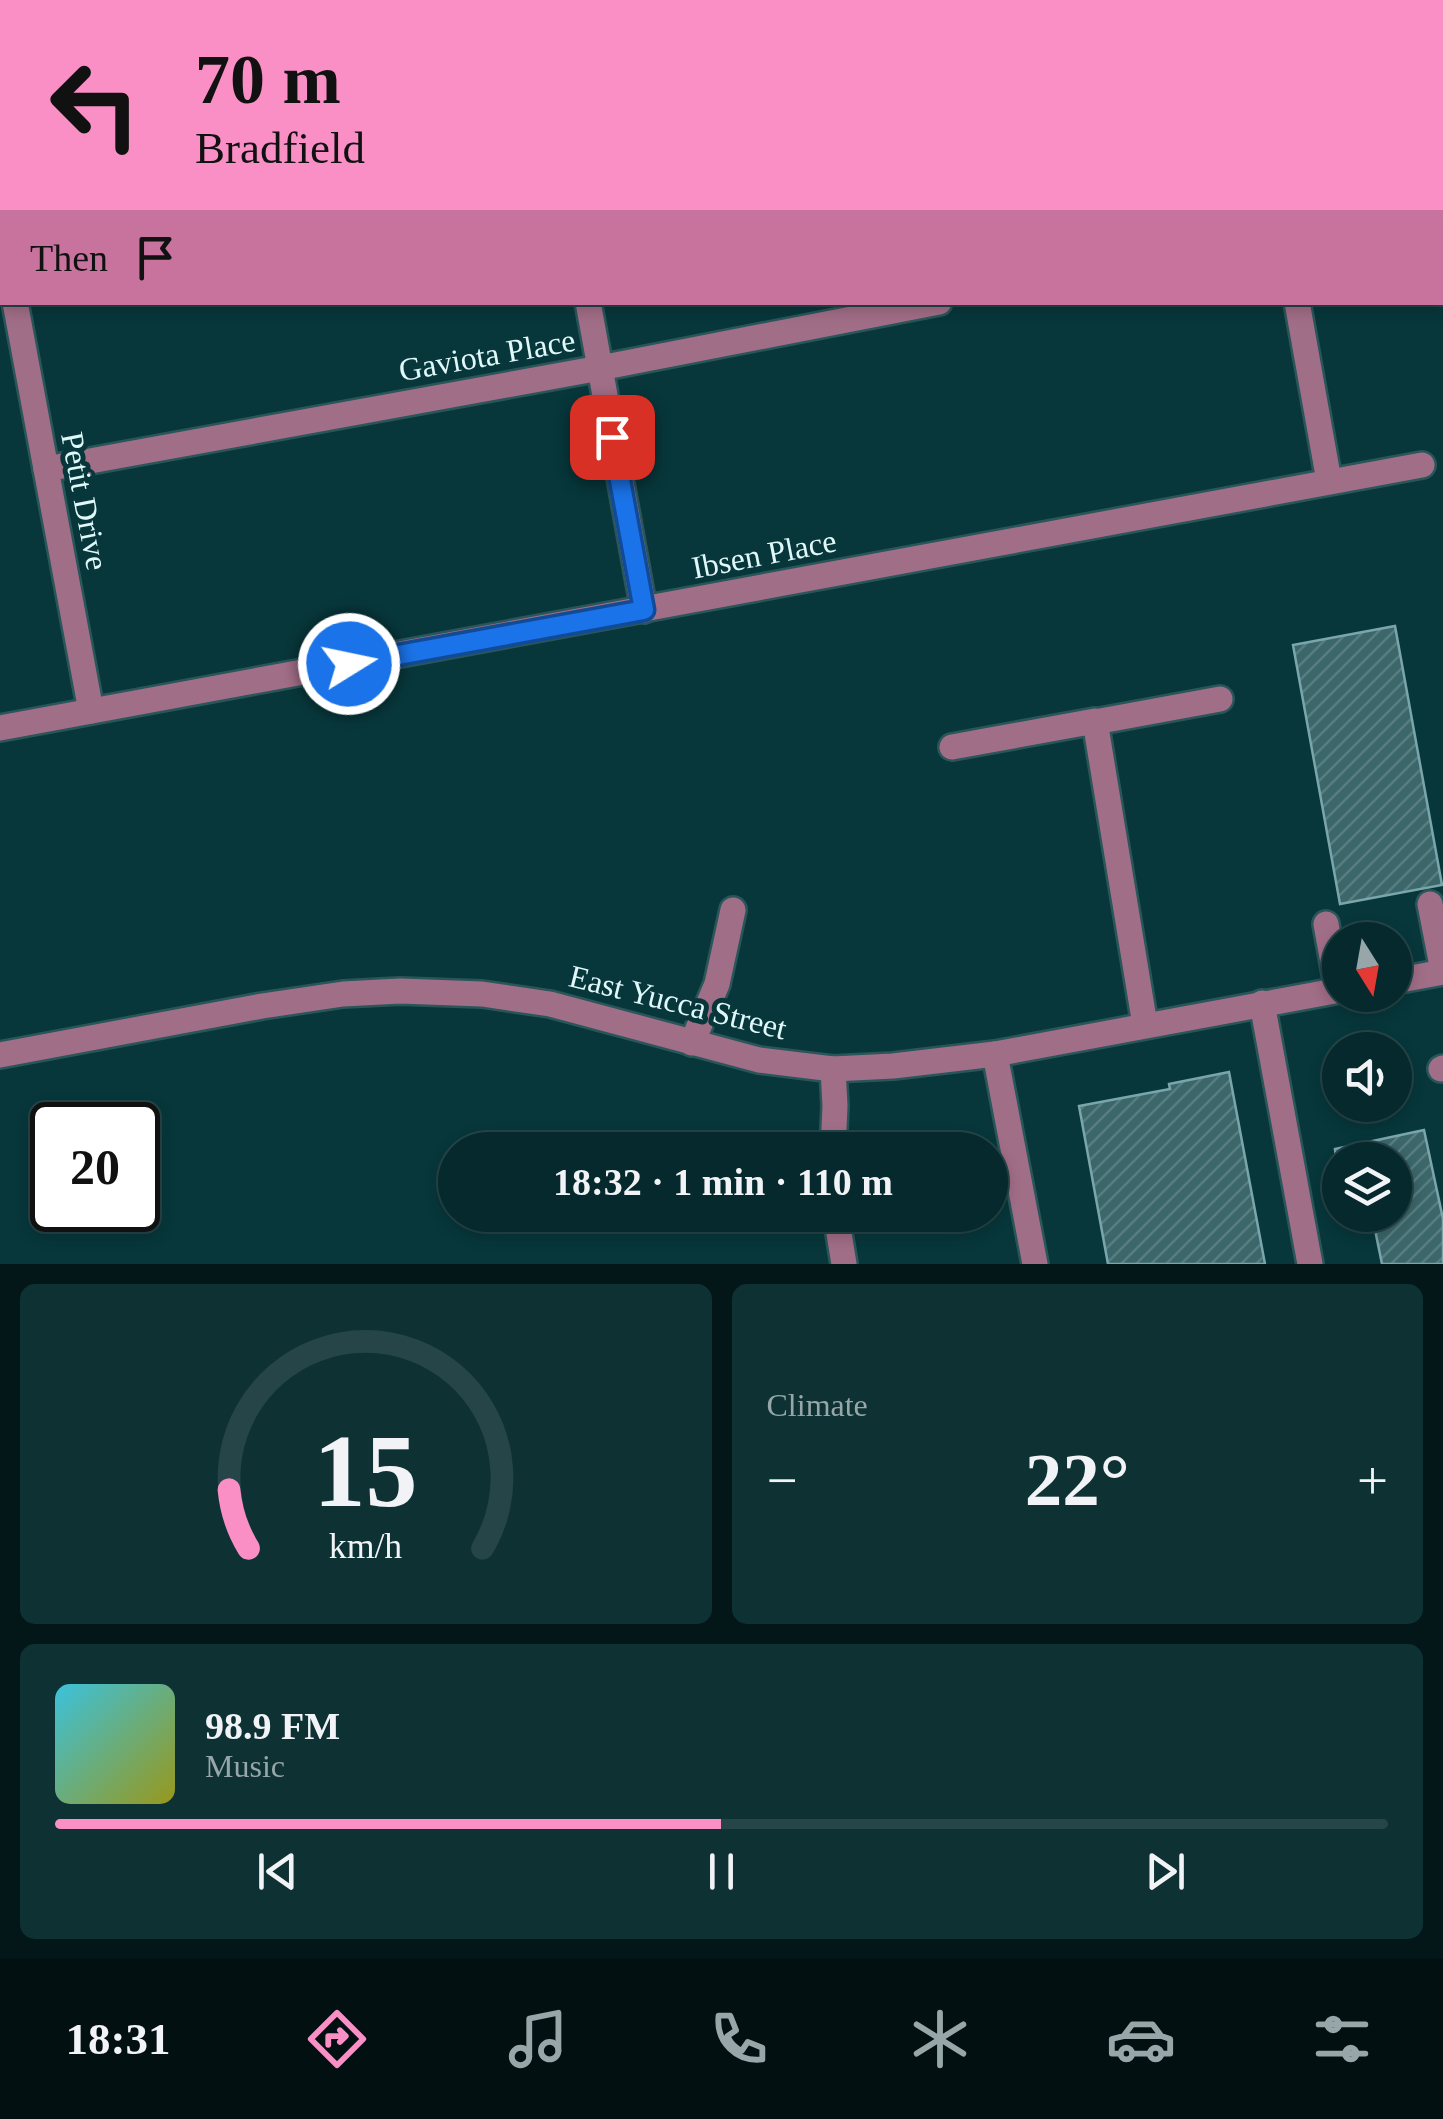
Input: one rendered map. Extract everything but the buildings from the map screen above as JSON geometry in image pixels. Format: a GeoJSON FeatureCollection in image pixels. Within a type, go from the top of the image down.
{"type":"FeatureCollection","features":[{"type":"Feature","properties":{"kind":"street","name":"Petit Drive"},"geometry":{"type":"LineString","coordinates":[[15,305],[91,711]]}},
{"type":"Feature","properties":{"kind":"street"},"geometry":{"type":"LineString","coordinates":[[589,305],[644,610]]}},
{"type":"Feature","properties":{"kind":"street","name":"Gaviota Place"},"geometry":{"type":"LineString","coordinates":[[46,469],[924,305]]}},
{"type":"Feature","properties":{"kind":"street"},"geometry":{"type":"LineString","coordinates":[[1298,305],[1329,481]]}},
{"type":"Feature","properties":{"kind":"street","name":"Ibsen Place"},"geometry":{"type":"LineString","coordinates":[[0,728],[1422,465]]}},
{"type":"Feature","properties":{"kind":"street"},"geometry":{"type":"LineString","coordinates":[[952,746],[1220,699]]}},
{"type":"Feature","properties":{"kind":"street"},"geometry":{"type":"LineString","coordinates":[[1095,722],[1145,1025]]}},
{"type":"Feature","properties":{"kind":"street"},"geometry":{"type":"LineString","coordinates":[[1412,977],[1443,971],[1430,904]]}},
{"type":"Feature","properties":{"kind":"street"},"geometry":{"type":"LineString","coordinates":[[692,1043],[717,984],[733,910]]}},
{"type":"Feature","properties":{"kind":"street","name":"East Yucca Street"},"geometry":{"type":"LineString","coordinates":[[0,1054],[262,1006],[344,994],[400,991],[482,994],[550,1004],[759,1060],[833,1069],[996,1054],[1322,993]]}},
{"type":"Feature","properties":{"kind":"street"},"geometry":{"type":"LineString","coordinates":[[1262,1003],[1310,1264]]}},
{"type":"Feature","properties":{"kind":"street"},"geometry":{"type":"LineString","coordinates":[[996,1054],[1035,1264]]}},
{"type":"Feature","properties":{"kind":"street"},"geometry":{"type":"LineString","coordinates":[[833,1069],[833,1132]]}},
{"type":"Feature","properties":{"kind":"street"},"geometry":{"type":"LineString","coordinates":[[839,1232],[844,1264]]}},
{"type":"Feature","properties":{"kind":"route"},"geometry":{"type":"LineString","coordinates":[[349,664],[644,610],[612,437]]}}]}
